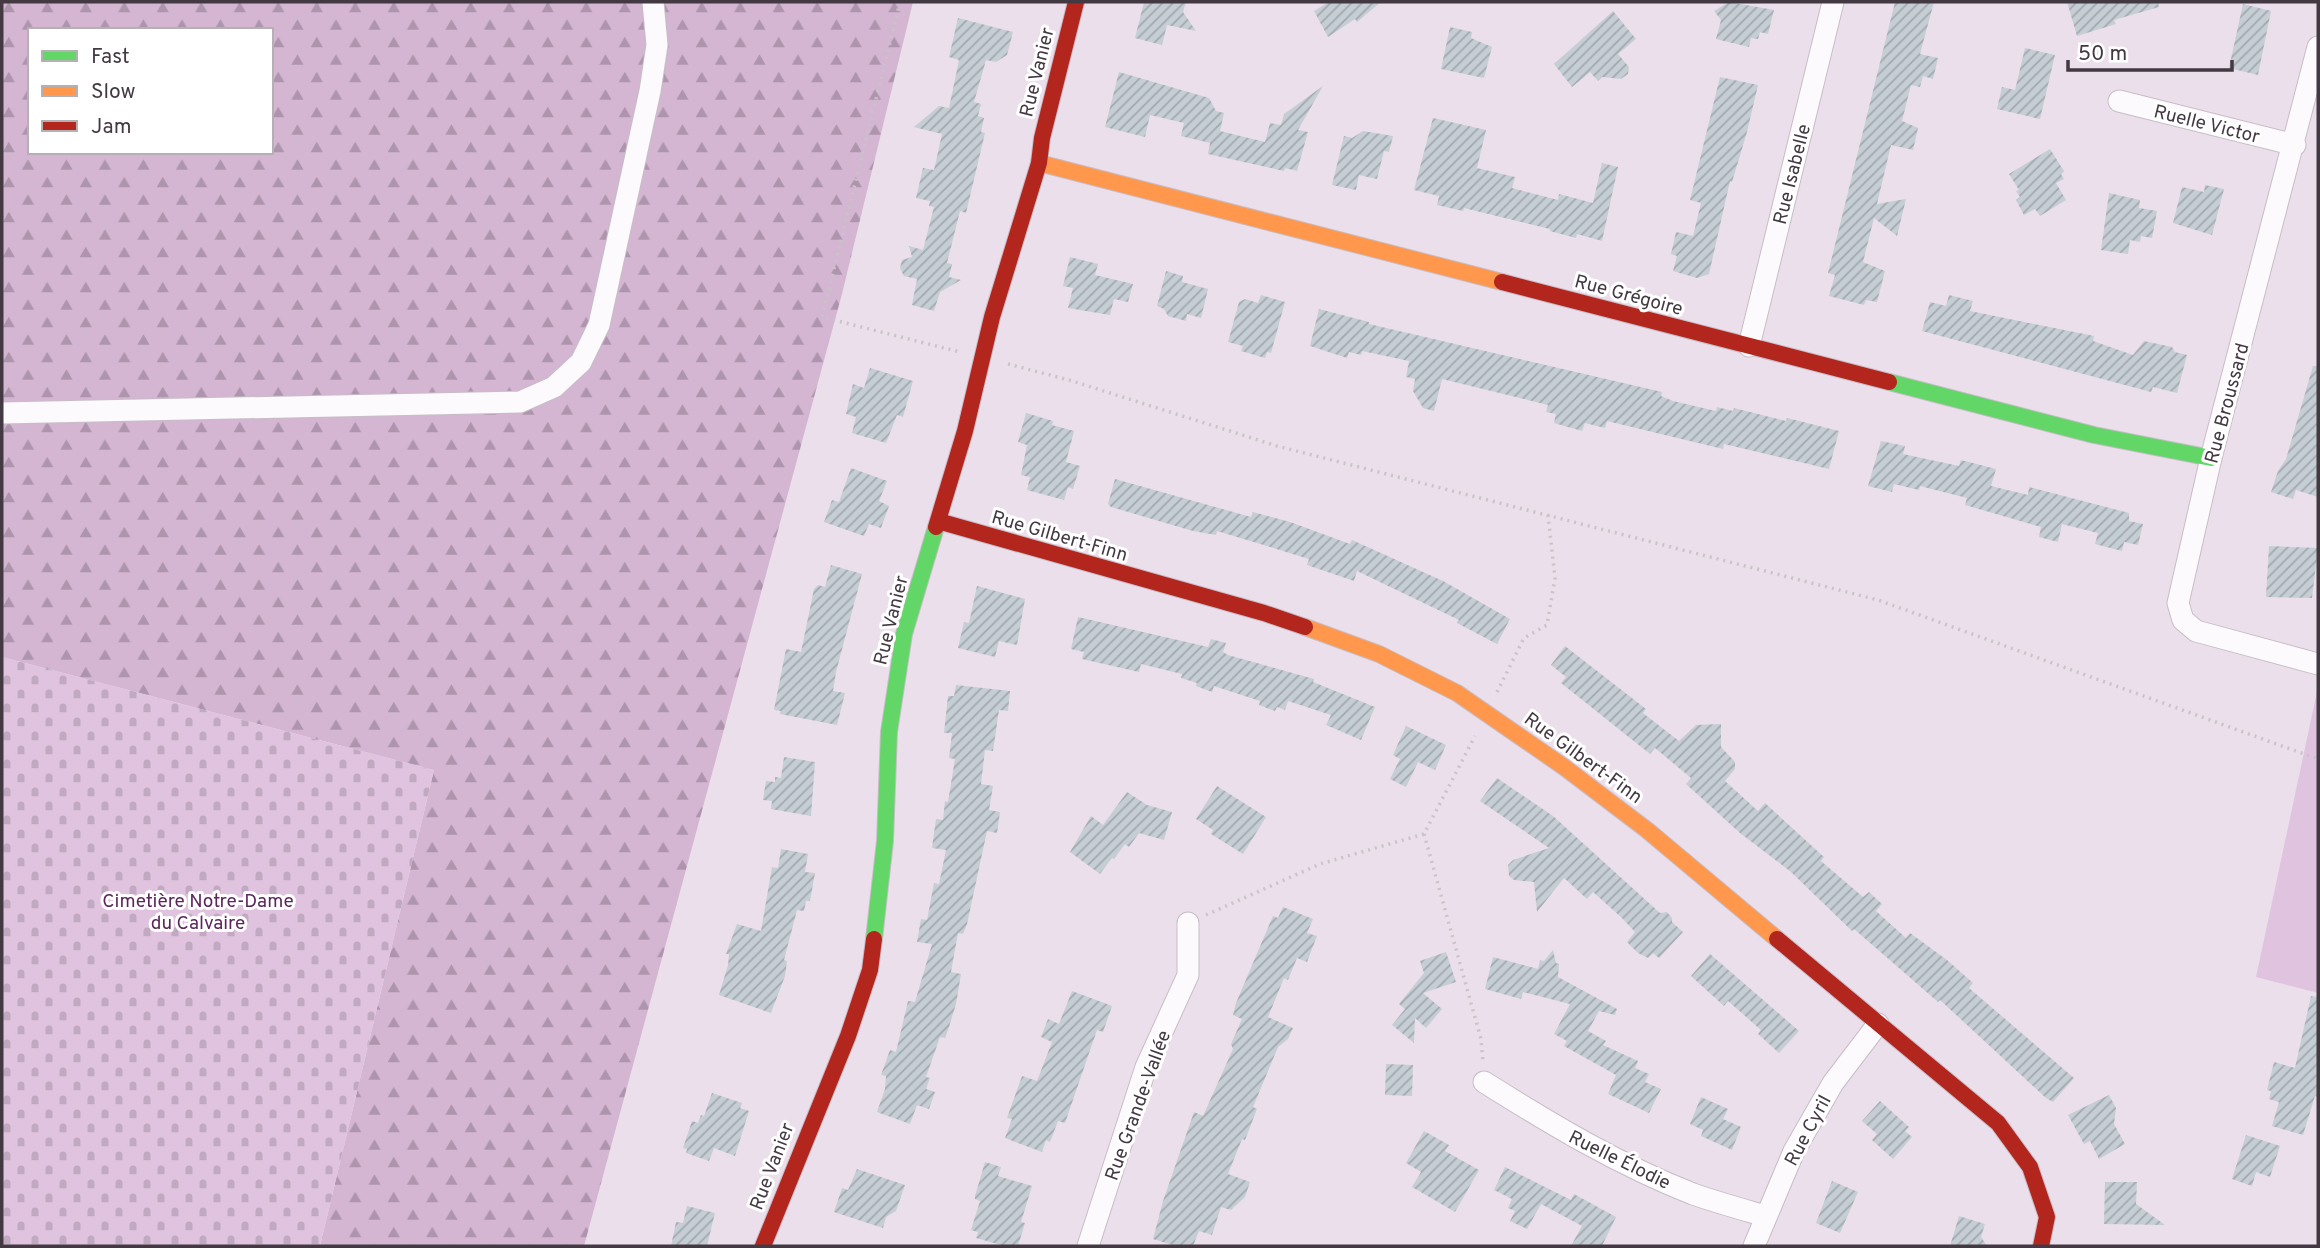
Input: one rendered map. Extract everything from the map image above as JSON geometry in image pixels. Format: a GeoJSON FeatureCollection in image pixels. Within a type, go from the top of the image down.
{"type":"FeatureCollection","features":[{"type":"Feature","properties":{"kind":"street"},"geometry":{"type":"LineString","coordinates":[[2,413],[520,402],[554,387],[581,362],[599,325],[656,56],[653,2]]}},
{"type":"Feature","properties":{"kind":"street","name":"Rue Vanier"},"geometry":{"type":"LineString","coordinates":[[764,1246],[808,1126],[848,1036],[870,970],[886,841],[889,732],[904,634],[984,358],[992,317],[1039,163],[1042,138],[1076,2]]}},
{"type":"Feature","properties":{"kind":"street","name":"Rue Isabelle"},"geometry":{"type":"LineString","coordinates":[[1749,346],[1833,2]]}},
{"type":"Feature","properties":{"kind":"street","name":"Rue Broussard"},"geometry":{"type":"LineString","coordinates":[[2318,47],[2295,145],[2211,458],[2179,593],[2183,620],[2196,631],[2318,664]]}},
{"type":"Feature","properties":{"kind":"street","name":"Ruelle Victor"},"geometry":{"type":"LineString","coordinates":[[2119,101],[2295,145]]}},
{"type":"Feature","properties":{"kind":"street","name":"Rue Grégoire"},"geometry":{"type":"LineString","coordinates":[[1039,163],[2094,435],[2211,458]]}},
{"type":"Feature","properties":{"kind":"street","name":"Rue Gilbert-Finn"},"geometry":{"type":"LineString","coordinates":[[938,521],[1264,613],[1379,654],[1457,692],[1647,830],[1998,1123],[2030,1167],[2047,1217],[2040,1246]]}},
{"type":"Feature","properties":{"kind":"street","name":"Rue Grande-Vallée"},"geometry":{"type":"LineString","coordinates":[[1088,1246],[1146,1067],[1188,975],[1188,923]]}},
{"type":"Feature","properties":{"kind":"street","name":"Rue Cyril"},"geometry":{"type":"LineString","coordinates":[[1754,1246],[1794,1151],[1833,1083],[1878,1024]]}},
{"type":"Feature","properties":{"kind":"street","name":"Ruelle Élodie"},"geometry":{"type":"LineString","coordinates":[[1484,1082],[1621,1162],[1693,1194],[1765,1216]]}},
{"type":"Feature","properties":{"kind":"path"},"geometry":{"type":"LineString","coordinates":[[900,2],[822,317],[1069,380],[1277,446],[1878,600],[2318,759]]}},
{"type":"Feature","properties":{"kind":"path"},"geometry":{"type":"LineString","coordinates":[[1484,1082],[1481,1039],[1424,834],[1524,638],[1547,625],[1555,578],[1548,515]]}},
{"type":"Feature","properties":{"kind":"path"},"geometry":{"type":"LineString","coordinates":[[1188,923],[1320,864],[1424,834]]}},
{"type":"Feature","properties":{"kind":"green space"},"geometry":{"type":"Polygon","coordinates":[[[2,2],[913,2],[842,294],[584,1246],[320,1246],[434,770],[2,657],[2,2]]]}},
{"type":"Feature","properties":{"kind":"green space","name":"Cimetière Notre-Dame du Calvaire"},"geometry":{"type":"Polygon","coordinates":[[[2,657],[434,770],[320,1246],[2,1246],[2,657]]]}},
{"type":"Feature","properties":{"kind":"green space"},"geometry":{"type":"Polygon","coordinates":[[[2318,687],[2318,993],[2256,977],[2318,687]]]}},
{"type":"Feature","properties":{"kind":"building"},"geometry":{"type":"Polygon","coordinates":[[[1144,2],[1186,2],[1183,12],[1196,31],[1167,25],[1162,45],[1135,38],[1144,2]]]}},
{"type":"Feature","properties":{"kind":"building"},"geometry":{"type":"Polygon","coordinates":[[[1329,2],[1381,2],[1357,22],[1355,19],[1328,37],[1314,11],[1329,2]]]}},
{"type":"Feature","properties":{"kind":"building"},"geometry":{"type":"Polygon","coordinates":[[[1729,2],[1774,10],[1768,34],[1760,32],[1758,39],[1751,38],[1749,47],[1716,39],[1721,20],[1714,11],[1729,2]]]}},
{"type":"Feature","properties":{"kind":"building"},"geometry":{"type":"Polygon","coordinates":[[[1895,2],[1934,2],[1920,54],[1938,58],[1933,79],[1923,76],[1920,87],[1911,85],[1902,121],[1918,128],[1913,150],[1891,145],[1877,204],[1906,199],[1897,236],[1874,218],[1863,262],[1885,271],[1877,302],[1866,300],[1864,305],[1829,296],[1835,275],[1828,273],[1895,2]]]}},
{"type":"Feature","properties":{"kind":"building"},"geometry":{"type":"Polygon","coordinates":[[[2067,2],[2158,2],[2159,7],[2114,20],[2116,24],[2077,36],[2067,2]]]}},
{"type":"Feature","properties":{"kind":"building"},"geometry":{"type":"Polygon","coordinates":[[[2243,4],[2271,11],[2258,75],[2229,68],[2243,4]]]}},
{"type":"Feature","properties":{"kind":"building"},"geometry":{"type":"Polygon","coordinates":[[[1613,11],[1636,39],[1618,54],[1629,67],[1628,74],[1621,79],[1602,77],[1598,81],[1590,72],[1572,87],[1554,64],[1613,11]]]}},
{"type":"Feature","properties":{"kind":"building"},"geometry":{"type":"Polygon","coordinates":[[[958,18],[1013,32],[1007,55],[996,62],[986,60],[974,102],[981,104],[978,116],[984,118],[981,132],[985,133],[966,213],[960,211],[947,263],[952,264],[949,277],[961,280],[940,292],[934,311],[912,305],[917,279],[904,276],[900,268],[902,260],[912,257],[909,246],[923,250],[934,207],[929,206],[930,201],[916,198],[923,168],[934,170],[942,134],[914,127],[939,106],[949,108],[959,60],[949,57],[958,18]]]}},
{"type":"Feature","properties":{"kind":"building"},"geometry":{"type":"Polygon","coordinates":[[[1450,27],[1472,32],[1471,38],[1492,47],[1484,78],[1441,69],[1450,27]]]}},
{"type":"Feature","properties":{"kind":"building"},"geometry":{"type":"Polygon","coordinates":[[[2025,48],[2055,55],[2040,119],[1997,109],[2002,87],[2015,90],[2025,48]]]}},
{"type":"Feature","properties":{"kind":"building"},"geometry":{"type":"Polygon","coordinates":[[[1119,72],[1209,98],[1216,111],[1224,113],[1220,131],[1265,142],[1270,123],[1281,125],[1284,114],[1323,86],[1298,130],[1308,132],[1297,171],[1285,168],[1284,171],[1208,154],[1210,143],[1181,136],[1184,123],[1150,115],[1145,137],[1105,127],[1119,72]]]}},
{"type":"Feature","properties":{"kind":"building"},"geometry":{"type":"Polygon","coordinates":[[[1720,77],[1758,85],[1747,132],[1732,182],[1730,181],[1709,274],[1697,278],[1673,271],[1677,256],[1671,254],[1676,232],[1693,236],[1701,203],[1690,200],[1720,77]]]}},
{"type":"Feature","properties":{"kind":"building"},"geometry":{"type":"Polygon","coordinates":[[[1433,118],[1486,130],[1477,168],[1515,177],[1512,188],[1558,200],[1559,194],[1593,203],[1602,163],[1618,167],[1602,241],[1577,234],[1576,238],[1464,208],[1463,211],[1437,205],[1439,196],[1414,190],[1433,118]]]}},
{"type":"Feature","properties":{"kind":"building"},"geometry":{"type":"Polygon","coordinates":[[[1363,131],[1393,136],[1389,152],[1384,151],[1377,179],[1359,175],[1356,190],[1332,185],[1344,136],[1352,138],[1363,131]]]}},
{"type":"Feature","properties":{"kind":"building"},"geometry":{"type":"Polygon","coordinates":[[[2050,149],[2064,171],[2061,174],[2064,179],[2056,183],[2066,200],[2040,216],[2035,209],[2024,215],[2016,200],[2020,197],[2016,191],[2019,190],[2009,174],[2050,149]]]}},
{"type":"Feature","properties":{"kind":"building"},"geometry":{"type":"Polygon","coordinates":[[[2205,185],[2224,189],[2212,235],[2173,223],[2182,187],[2204,192],[2205,185]]]}},
{"type":"Feature","properties":{"kind":"building"},"geometry":{"type":"Polygon","coordinates":[[[2109,193],[2140,200],[2139,208],[2157,211],[2152,238],[2141,236],[2140,242],[2130,240],[2128,254],[2101,250],[2109,193]]]}},
{"type":"Feature","properties":{"kind":"building"},"geometry":{"type":"Polygon","coordinates":[[[1070,257],[1098,264],[1095,275],[1133,284],[1128,302],[1114,299],[1110,315],[1068,308],[1073,288],[1063,286],[1070,257]]]}},
{"type":"Feature","properties":{"kind":"building"},"geometry":{"type":"Polygon","coordinates":[[[1166,271],[1183,276],[1182,282],[1208,289],[1201,318],[1187,314],[1186,321],[1168,316],[1164,309],[1157,306],[1166,271]]]}},
{"type":"Feature","properties":{"kind":"building"},"geometry":{"type":"Polygon","coordinates":[[[1261,295],[1285,302],[1271,353],[1267,352],[1265,358],[1241,351],[1243,346],[1228,342],[1239,302],[1245,299],[1258,303],[1261,295]]]}},
{"type":"Feature","properties":{"kind":"building"},"geometry":{"type":"Polygon","coordinates":[[[1949,295],[1973,301],[1970,311],[2094,336],[2093,341],[2133,355],[2144,341],[2172,347],[2175,352],[2187,355],[2177,393],[2153,387],[2151,392],[1922,331],[1930,302],[1946,306],[1949,295]]]}},
{"type":"Feature","properties":{"kind":"building"},"geometry":{"type":"Polygon","coordinates":[[[1319,309],[1369,324],[1662,392],[1661,396],[1673,401],[1716,411],[1717,407],[1733,411],[1734,408],[1839,431],[1829,469],[1724,444],[1723,449],[1607,421],[1605,428],[1585,423],[1582,431],[1554,423],[1556,414],[1546,412],[1548,405],[1442,379],[1434,411],[1423,408],[1413,391],[1415,379],[1406,377],[1409,361],[1362,351],[1361,355],[1349,352],[1347,358],[1310,346],[1319,309]]]}},
{"type":"Feature","properties":{"kind":"building"},"geometry":{"type":"Polygon","coordinates":[[[2313,366],[2318,366],[2318,497],[2296,490],[2293,499],[2271,492],[2278,471],[2286,459],[2313,366]]]}},
{"type":"Feature","properties":{"kind":"building"},"geometry":{"type":"Polygon","coordinates":[[[870,368],[913,381],[903,417],[897,415],[886,443],[852,433],[856,417],[846,414],[853,384],[864,388],[870,368]]]}},
{"type":"Feature","properties":{"kind":"building"},"geometry":{"type":"Polygon","coordinates":[[[1026,413],[1053,421],[1052,425],[1074,431],[1066,462],[1080,466],[1073,489],[1068,487],[1064,500],[1027,490],[1030,477],[1021,475],[1027,445],[1018,442],[1026,413]]]}},
{"type":"Feature","properties":{"kind":"building"},"geometry":{"type":"Polygon","coordinates":[[[1881,441],[1905,446],[1903,454],[1959,466],[1961,460],[1996,469],[1991,486],[2028,495],[2029,487],[2129,513],[2129,521],[2143,524],[2138,545],[2124,542],[2122,551],[2095,544],[2098,533],[2062,524],[2058,542],[2039,537],[2041,527],[1965,505],[1967,498],[1920,486],[1919,490],[1894,484],[1892,492],[1868,486],[1881,441]]]}},
{"type":"Feature","properties":{"kind":"building"},"geometry":{"type":"Polygon","coordinates":[[[851,468],[887,481],[879,501],[889,506],[881,528],[869,524],[864,536],[824,522],[832,500],[839,502],[851,468]]]}},
{"type":"Feature","properties":{"kind":"building"},"geometry":{"type":"Polygon","coordinates":[[[1115,479],[1251,517],[1253,512],[1290,522],[1350,544],[1352,540],[1443,581],[1510,619],[1497,644],[1457,623],[1459,620],[1357,571],[1354,581],[1307,565],[1309,559],[1257,543],[1217,531],[1216,535],[1193,531],[1111,507],[1108,504],[1115,479]]]}},
{"type":"Feature","properties":{"kind":"building"},"geometry":{"type":"Polygon","coordinates":[[[2269,546],[2318,548],[2312,598],[2266,597],[2269,546]]]}},
{"type":"Feature","properties":{"kind":"building"},"geometry":{"type":"Polygon","coordinates":[[[831,565],[862,574],[836,672],[833,691],[845,693],[837,725],[780,714],[781,711],[774,710],[786,649],[801,652],[814,589],[818,585],[825,587],[831,565]]]}},
{"type":"Feature","properties":{"kind":"building"},"geometry":{"type":"Polygon","coordinates":[[[977,586],[1025,599],[1017,645],[999,641],[995,657],[958,648],[964,622],[969,623],[977,586]]]}},
{"type":"Feature","properties":{"kind":"building"},"geometry":{"type":"Polygon","coordinates":[[[1078,617],[1208,647],[1211,639],[1226,643],[1223,652],[1228,655],[1314,679],[1313,682],[1375,707],[1361,740],[1326,725],[1331,715],[1288,701],[1285,710],[1277,707],[1275,711],[1259,705],[1260,701],[1214,686],[1212,692],[1196,686],[1197,683],[1181,678],[1182,674],[1141,664],[1139,672],[1082,659],[1084,652],[1071,649],[1078,617]]]}},
{"type":"Feature","properties":{"kind":"building"},"geometry":{"type":"Polygon","coordinates":[[[1565,646],[1646,709],[1643,713],[1679,741],[1696,725],[1721,724],[1721,747],[1735,762],[1735,769],[1725,781],[1758,811],[1765,803],[1824,857],[1821,861],[1863,897],[1869,892],[1882,904],[1876,911],[1906,938],[1910,933],[1947,960],[1973,983],[1969,988],[2074,1078],[2053,1102],[1940,1000],[1938,1002],[1854,929],[1852,931],[1791,872],[1740,833],[1686,784],[1691,778],[1655,748],[1650,754],[1561,683],[1566,677],[1551,665],[1565,646]]]}},
{"type":"Feature","properties":{"kind":"building"},"geometry":{"type":"Polygon","coordinates":[[[956,685],[1010,691],[1008,711],[999,710],[993,751],[985,750],[981,784],[993,786],[989,810],[1000,812],[997,833],[987,831],[967,924],[963,934],[958,933],[951,972],[961,974],[956,1004],[945,1038],[940,1037],[926,1077],[930,1078],[926,1089],[935,1092],[929,1109],[917,1105],[910,1124],[877,1112],[885,1089],[886,1076],[881,1075],[890,1050],[896,1052],[908,1001],[915,1002],[932,944],[917,942],[921,919],[927,920],[934,883],[939,884],[946,850],[932,848],[936,819],[943,820],[945,801],[948,802],[955,759],[949,758],[952,733],[944,733],[948,696],[954,696],[956,685]]]}},
{"type":"Feature","properties":{"kind":"building"},"geometry":{"type":"Polygon","coordinates":[[[1406,726],[1446,745],[1435,770],[1418,762],[1406,787],[1390,779],[1400,759],[1393,755],[1406,726]]]}},
{"type":"Feature","properties":{"kind":"building"},"geometry":{"type":"Polygon","coordinates":[[[784,757],[815,762],[811,816],[771,809],[772,801],[763,800],[766,781],[775,782],[775,777],[781,778],[784,757]]]}},
{"type":"Feature","properties":{"kind":"building"},"geometry":{"type":"Polygon","coordinates":[[[1497,778],[1553,816],[1660,913],[1667,912],[1672,922],[1683,932],[1659,958],[1653,953],[1648,958],[1638,953],[1627,942],[1635,932],[1622,918],[1593,892],[1587,899],[1564,878],[1537,912],[1534,882],[1514,880],[1509,876],[1508,865],[1513,860],[1549,848],[1480,801],[1497,778]]]}},
{"type":"Feature","properties":{"kind":"building"},"geometry":{"type":"Polygon","coordinates":[[[1217,786],[1266,817],[1243,854],[1211,834],[1213,830],[1196,819],[1217,786]]]}},
{"type":"Feature","properties":{"kind":"building"},"geometry":{"type":"Polygon","coordinates":[[[1127,792],[1147,805],[1172,812],[1164,840],[1139,833],[1129,847],[1125,844],[1100,874],[1070,852],[1091,816],[1103,825],[1127,792]]]}},
{"type":"Feature","properties":{"kind":"building"},"geometry":{"type":"Polygon","coordinates":[[[781,849],[808,854],[805,872],[815,873],[810,901],[806,901],[804,911],[797,910],[784,960],[787,961],[785,976],[771,1013],[719,995],[728,965],[729,954],[726,954],[737,924],[761,931],[772,867],[778,868],[781,849]]]}},
{"type":"Feature","properties":{"kind":"building"},"geometry":{"type":"Polygon","coordinates":[[[1283,907],[1313,919],[1307,933],[1317,936],[1307,962],[1297,958],[1288,980],[1284,978],[1268,1017],[1293,1028],[1288,1039],[1278,1047],[1253,1107],[1257,1109],[1245,1140],[1242,1139],[1228,1174],[1250,1182],[1245,1197],[1231,1210],[1221,1207],[1212,1235],[1199,1231],[1193,1246],[1176,1246],[1153,1239],[1163,1201],[1194,1112],[1203,1116],[1233,1049],[1231,1044],[1242,1019],[1233,1015],[1236,1003],[1273,916],[1278,918],[1283,907]]]}},
{"type":"Feature","properties":{"kind":"building"},"geometry":{"type":"Polygon","coordinates":[[[1553,950],[1556,963],[1559,964],[1558,977],[1617,1009],[1615,1015],[1599,1011],[1588,1031],[1606,1041],[1603,1045],[1638,1061],[1635,1068],[1649,1074],[1645,1082],[1661,1089],[1649,1113],[1608,1094],[1616,1075],[1564,1046],[1567,1041],[1554,1034],[1570,1004],[1523,992],[1521,999],[1485,989],[1493,957],[1538,969],[1540,960],[1544,961],[1553,950]]]}},
{"type":"Feature","properties":{"kind":"building"},"geometry":{"type":"Polygon","coordinates":[[[1446,952],[1456,982],[1423,993],[1442,1009],[1426,1028],[1415,1018],[1414,1043],[1392,1025],[1405,1009],[1399,1004],[1424,973],[1420,961],[1446,952]]]}},
{"type":"Feature","properties":{"kind":"building"},"geometry":{"type":"Polygon","coordinates":[[[1710,954],[1799,1031],[1779,1053],[1758,1034],[1761,1030],[1728,1001],[1724,1006],[1691,976],[1710,954]]]}},
{"type":"Feature","properties":{"kind":"building"},"geometry":{"type":"Polygon","coordinates":[[[1072,991],[1112,1006],[1103,1032],[1097,1030],[1065,1123],[1058,1121],[1050,1142],[1046,1140],[1042,1152],[1005,1138],[1012,1119],[1007,1118],[1022,1076],[1037,1081],[1052,1042],[1041,1037],[1048,1019],[1059,1024],[1072,991]]]}},
{"type":"Feature","properties":{"kind":"building"},"geometry":{"type":"Polygon","coordinates":[[[2311,996],[2318,997],[2318,1097],[2315,1096],[2303,1135],[2272,1126],[2279,1102],[2269,1099],[2271,1091],[2267,1090],[2274,1062],[2295,1068],[2311,996]]]}},
{"type":"Feature","properties":{"kind":"building"},"geometry":{"type":"Polygon","coordinates":[[[1386,1064],[1413,1065],[1412,1096],[1385,1095],[1386,1064]]]}},
{"type":"Feature","properties":{"kind":"building"},"geometry":{"type":"Polygon","coordinates":[[[712,1093],[742,1103],[740,1108],[749,1111],[735,1156],[714,1148],[709,1161],[686,1153],[687,1149],[683,1148],[692,1121],[698,1123],[701,1115],[704,1116],[712,1093]]]}},
{"type":"Feature","properties":{"kind":"building"},"geometry":{"type":"Polygon","coordinates":[[[2109,1095],[2116,1108],[2114,1124],[2125,1144],[2099,1159],[2090,1141],[2084,1144],[2068,1115],[2109,1095]]]}},
{"type":"Feature","properties":{"kind":"building"},"geometry":{"type":"Polygon","coordinates":[[[1701,1097],[1728,1109],[1723,1119],[1741,1127],[1732,1150],[1701,1136],[1703,1130],[1690,1124],[1701,1097]]]}},
{"type":"Feature","properties":{"kind":"building"},"geometry":{"type":"Polygon","coordinates":[[[1880,1101],[1909,1127],[1905,1131],[1912,1137],[1893,1159],[1872,1140],[1877,1134],[1862,1121],[1880,1101]]]}},
{"type":"Feature","properties":{"kind":"building"},"geometry":{"type":"Polygon","coordinates":[[[1424,1131],[1449,1145],[1445,1151],[1479,1170],[1455,1212],[1412,1187],[1421,1172],[1406,1163],[1424,1131]]]}},
{"type":"Feature","properties":{"kind":"building"},"geometry":{"type":"Polygon","coordinates":[[[2246,1135],[2280,1146],[2270,1177],[2256,1172],[2252,1186],[2232,1179],[2246,1135]]]}},
{"type":"Feature","properties":{"kind":"building"},"geometry":{"type":"Polygon","coordinates":[[[985,1162],[1001,1167],[998,1176],[1032,1186],[1021,1222],[1025,1223],[1018,1246],[1005,1246],[976,1238],[978,1232],[971,1230],[980,1201],[975,1199],[975,1196],[985,1162]]]}},
{"type":"Feature","properties":{"kind":"building"},"geometry":{"type":"Polygon","coordinates":[[[1505,1167],[1571,1200],[1574,1194],[1616,1217],[1602,1246],[1571,1246],[1582,1226],[1541,1204],[1527,1229],[1510,1221],[1515,1211],[1508,1208],[1512,1199],[1494,1190],[1505,1167]]]}},
{"type":"Feature","properties":{"kind":"building"},"geometry":{"type":"Polygon","coordinates":[[[857,1169],[905,1185],[896,1211],[886,1217],[883,1228],[834,1212],[842,1188],[848,1190],[857,1169]]]}},
{"type":"Feature","properties":{"kind":"building"},"geometry":{"type":"Polygon","coordinates":[[[1832,1181],[1858,1192],[1840,1233],[1816,1223],[1832,1181]]]}},
{"type":"Feature","properties":{"kind":"building"},"geometry":{"type":"Polygon","coordinates":[[[2105,1182],[2137,1182],[2136,1204],[2165,1225],[2104,1224],[2105,1182]]]}},
{"type":"Feature","properties":{"kind":"building"},"geometry":{"type":"Polygon","coordinates":[[[687,1206],[715,1213],[707,1246],[671,1246],[676,1222],[683,1223],[687,1206]]]}},
{"type":"Feature","properties":{"kind":"building"},"geometry":{"type":"Polygon","coordinates":[[[1959,1216],[1985,1224],[1981,1237],[1987,1246],[1950,1246],[1959,1216]]]}},
{"type":"Feature","properties":{"kind":"traffic: fast"},"geometry":{"type":"LineString","coordinates":[[1889,382],[2094,435],[2211,458]]}},
{"type":"Feature","properties":{"kind":"traffic: fast"},"geometry":{"type":"LineString","coordinates":[[874,939],[885,841],[889,732],[904,634],[936,527]]}},
{"type":"Feature","properties":{"kind":"traffic: slow"},"geometry":{"type":"LineString","coordinates":[[1039,163],[1502,282]]}},
{"type":"Feature","properties":{"kind":"traffic: slow"},"geometry":{"type":"LineString","coordinates":[[1305,627],[1379,654],[1457,693],[1564,767],[1647,830],[1777,939]]}},
{"type":"Feature","properties":{"kind":"traffic: jam"},"geometry":{"type":"LineString","coordinates":[[936,527],[965,431],[992,317],[1039,163],[1042,138],[1076,2]]}},
{"type":"Feature","properties":{"kind":"traffic: jam"},"geometry":{"type":"LineString","coordinates":[[1502,282],[1889,382]]}},
{"type":"Feature","properties":{"kind":"traffic: jam"},"geometry":{"type":"LineString","coordinates":[[938,521],[1305,627]]}},
{"type":"Feature","properties":{"kind":"traffic: jam"},"geometry":{"type":"LineString","coordinates":[[763,1246],[848,1036],[870,970],[874,939]]}},
{"type":"Feature","properties":{"kind":"traffic: jam"},"geometry":{"type":"LineString","coordinates":[[1777,939],[1998,1123],[2030,1167],[2047,1217],[2041,1246]]}}]}
